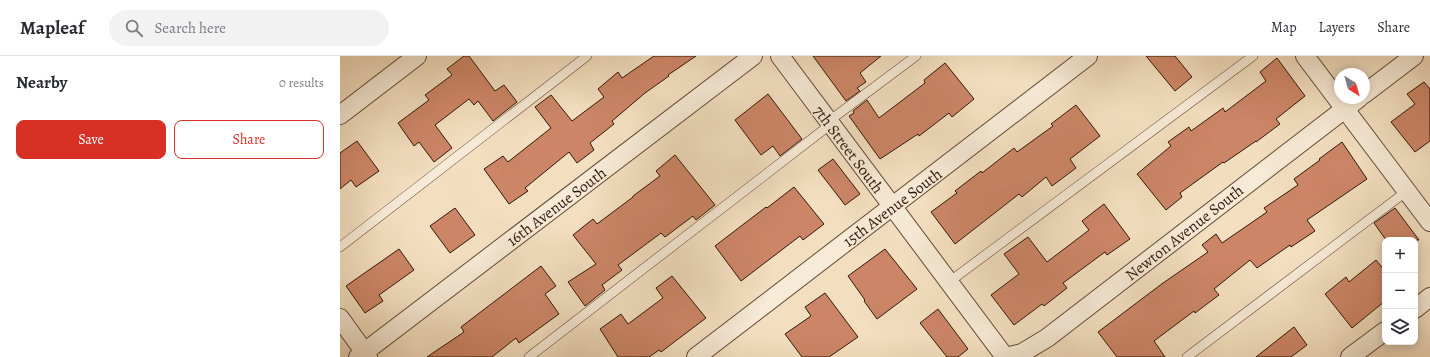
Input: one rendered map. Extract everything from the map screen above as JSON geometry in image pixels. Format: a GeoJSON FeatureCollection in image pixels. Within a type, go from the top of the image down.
{"type":"FeatureCollection","features":[{"type":"Feature","properties":{"kind":"street"},"geometry":{"type":"LineString","coordinates":[[340,115],[417,56]]}},
{"type":"Feature","properties":{"kind":"street","name":"16th Avenue South"},"geometry":{"type":"LineString","coordinates":[[364,355],[753,56]]}},
{"type":"Feature","properties":{"kind":"street","name":"7th Street South"},"geometry":{"type":"LineString","coordinates":[[780,56],[1005,357]]}},
{"type":"Feature","properties":{"kind":"street","name":"15th Avenue South"},"geometry":{"type":"LineString","coordinates":[[696,357],[1088,56]]}},
{"type":"Feature","properties":{"kind":"street"},"geometry":{"type":"LineString","coordinates":[[1305,56],[1334,85]]}},
{"type":"Feature","properties":{"kind":"street"},"geometry":{"type":"LineString","coordinates":[[1370,89],[1414,56]]}},
{"type":"Feature","properties":{"kind":"street","name":"Newton Avenue South"},"geometry":{"type":"LineString","coordinates":[[1005,357],[1022,353],[1047,338],[1351,104]]}},
{"type":"Feature","properties":{"kind":"street"},"geometry":{"type":"LineString","coordinates":[[1353,104],[1407,191],[1430,222]]}},
{"type":"Feature","properties":{"kind":"street"},"geometry":{"type":"LineString","coordinates":[[1418,306],[1430,297]]}},
{"type":"Feature","properties":{"kind":"street"},"geometry":{"type":"LineString","coordinates":[[340,318],[364,355]]}},
{"type":"Feature","properties":{"kind":"street"},"geometry":{"type":"LineString","coordinates":[[1350,357],[1382,333]]}},
{"type":"Feature","properties":{"kind":"lane"},"geometry":{"type":"LineString","coordinates":[[340,247],[587,56]]}},
{"type":"Feature","properties":{"kind":"lane"},"geometry":{"type":"LineString","coordinates":[[529,357],[916,56]]}},
{"type":"Feature","properties":{"kind":"lane"},"geometry":{"type":"LineString","coordinates":[[949,282],[1253,56]]}},
{"type":"Feature","properties":{"kind":"lane"},"geometry":{"type":"LineString","coordinates":[[1187,357],[1407,191]]}},
{"type":"Feature","properties":{"kind":"building"},"geometry":{"type":"Polygon","coordinates":[[[464,56],[469,56],[495,91],[504,85],[517,102],[493,121],[478,101],[474,105],[469,99],[435,125],[452,148],[434,162],[419,142],[414,146],[398,123],[429,100],[425,95],[452,75],[447,69],[464,56]]]}},
{"type":"Feature","properties":{"kind":"building"},"geometry":{"type":"Polygon","coordinates":[[[654,56],[696,56],[668,75],[669,76],[645,93],[612,121],[614,124],[590,143],[594,150],[577,163],[569,152],[525,188],[528,191],[509,204],[484,169],[503,156],[508,162],[551,128],[535,107],[551,95],[572,121],[604,97],[598,89],[618,72],[622,78],[654,56]]]}},
{"type":"Feature","properties":{"kind":"building"},"geometry":{"type":"Polygon","coordinates":[[[813,56],[881,56],[860,73],[866,82],[857,88],[860,91],[846,101],[813,56]]]}},
{"type":"Feature","properties":{"kind":"building"},"geometry":{"type":"Polygon","coordinates":[[[1146,56],[1175,56],[1192,77],[1175,91],[1146,56]]]}},
{"type":"Feature","properties":{"kind":"building"},"geometry":{"type":"Polygon","coordinates":[[[1277,58],[1305,96],[1276,119],[1280,124],[1180,193],[1182,197],[1166,210],[1137,174],[1171,146],[1168,142],[1189,127],[1191,131],[1223,108],[1225,112],[1266,81],[1260,72],[1277,58]]]}},
{"type":"Feature","properties":{"kind":"building"},"geometry":{"type":"Polygon","coordinates":[[[945,63],[974,99],[952,117],[949,113],[919,136],[918,134],[880,159],[849,116],[867,100],[879,118],[925,83],[924,80],[945,63]]]}},
{"type":"Feature","properties":{"kind":"building"},"geometry":{"type":"Polygon","coordinates":[[[1424,82],[1430,89],[1430,141],[1415,152],[1391,122],[1415,104],[1407,94],[1424,82]]]}},
{"type":"Feature","properties":{"kind":"building"},"geometry":{"type":"Polygon","coordinates":[[[768,94],[802,139],[780,156],[773,146],[761,155],[735,120],[768,94]]]}},
{"type":"Feature","properties":{"kind":"building"},"geometry":{"type":"Polygon","coordinates":[[[1076,105],[1100,136],[1070,159],[1076,168],[1052,186],[1046,177],[1022,197],[1019,194],[955,244],[931,212],[957,193],[955,191],[981,171],[982,173],[1014,148],[1017,152],[1053,126],[1051,124],[1076,105]]]}},
{"type":"Feature","properties":{"kind":"building"},"geometry":{"type":"Polygon","coordinates":[[[357,141],[379,171],[356,187],[351,180],[340,189],[340,153],[357,141]]]}},
{"type":"Feature","properties":{"kind":"building"},"geometry":{"type":"Polygon","coordinates":[[[1342,142],[1367,179],[1307,220],[1315,231],[1291,247],[1290,245],[1257,268],[1250,260],[1214,289],[1219,295],[1195,313],[1194,311],[1154,341],[1165,357],[1117,357],[1098,332],[1163,283],[1208,252],[1202,245],[1216,234],[1222,243],[1267,212],[1264,208],[1298,185],[1294,179],[1342,142]]]}},
{"type":"Feature","properties":{"kind":"building"},"geometry":{"type":"Polygon","coordinates":[[[675,155],[715,205],[696,220],[693,216],[665,237],[661,233],[618,265],[622,270],[602,285],[605,290],[585,306],[568,282],[596,264],[573,235],[593,219],[597,224],[660,176],[656,171],[675,155]]]}},
{"type":"Feature","properties":{"kind":"building"},"geometry":{"type":"Polygon","coordinates":[[[833,159],[860,194],[845,205],[818,170],[833,159]]]}},
{"type":"Feature","properties":{"kind":"building"},"geometry":{"type":"Polygon","coordinates":[[[794,187],[824,224],[803,240],[800,236],[741,281],[715,246],[794,187]]]}},
{"type":"Feature","properties":{"kind":"building"},"geometry":{"type":"Polygon","coordinates":[[[1104,204],[1130,239],[1107,255],[1105,252],[1063,283],[1067,288],[1044,306],[1042,304],[1014,325],[991,295],[1019,274],[1004,254],[1028,237],[1047,262],[1089,230],[1082,221],[1104,204]]]}},
{"type":"Feature","properties":{"kind":"building"},"geometry":{"type":"Polygon","coordinates":[[[455,208],[475,235],[450,253],[430,226],[455,208]]]}},
{"type":"Feature","properties":{"kind":"building"},"geometry":{"type":"Polygon","coordinates":[[[1395,208],[1417,237],[1384,237],[1374,223],[1395,208]]]}},
{"type":"Feature","properties":{"kind":"building"},"geometry":{"type":"Polygon","coordinates":[[[399,249],[414,270],[379,295],[383,301],[365,313],[346,286],[399,249]]]}},
{"type":"Feature","properties":{"kind":"building"},"geometry":{"type":"Polygon","coordinates":[[[885,249],[917,289],[877,319],[848,276],[885,249]]]}},
{"type":"Feature","properties":{"kind":"building"},"geometry":{"type":"Polygon","coordinates":[[[1376,260],[1382,267],[1382,303],[1352,328],[1325,294],[1346,277],[1349,282],[1376,260]]]}},
{"type":"Feature","properties":{"kind":"building"},"geometry":{"type":"Polygon","coordinates":[[[541,266],[556,286],[545,294],[559,314],[519,343],[516,338],[492,357],[427,357],[464,332],[461,327],[541,266]]]}},
{"type":"Feature","properties":{"kind":"building"},"geometry":{"type":"Polygon","coordinates":[[[672,276],[706,318],[661,352],[659,350],[649,357],[618,357],[600,329],[621,314],[628,324],[663,298],[656,288],[672,276]]]}},
{"type":"Feature","properties":{"kind":"building"},"geometry":{"type":"Polygon","coordinates":[[[825,293],[858,337],[829,357],[802,357],[785,334],[811,316],[805,307],[825,293]]]}},
{"type":"Feature","properties":{"kind":"building"},"geometry":{"type":"Polygon","coordinates":[[[938,309],[968,349],[958,357],[947,357],[920,323],[938,309]]]}},
{"type":"Feature","properties":{"kind":"building"},"geometry":{"type":"Polygon","coordinates":[[[1294,327],[1307,345],[1291,357],[1256,357],[1294,327]]]}}]}
